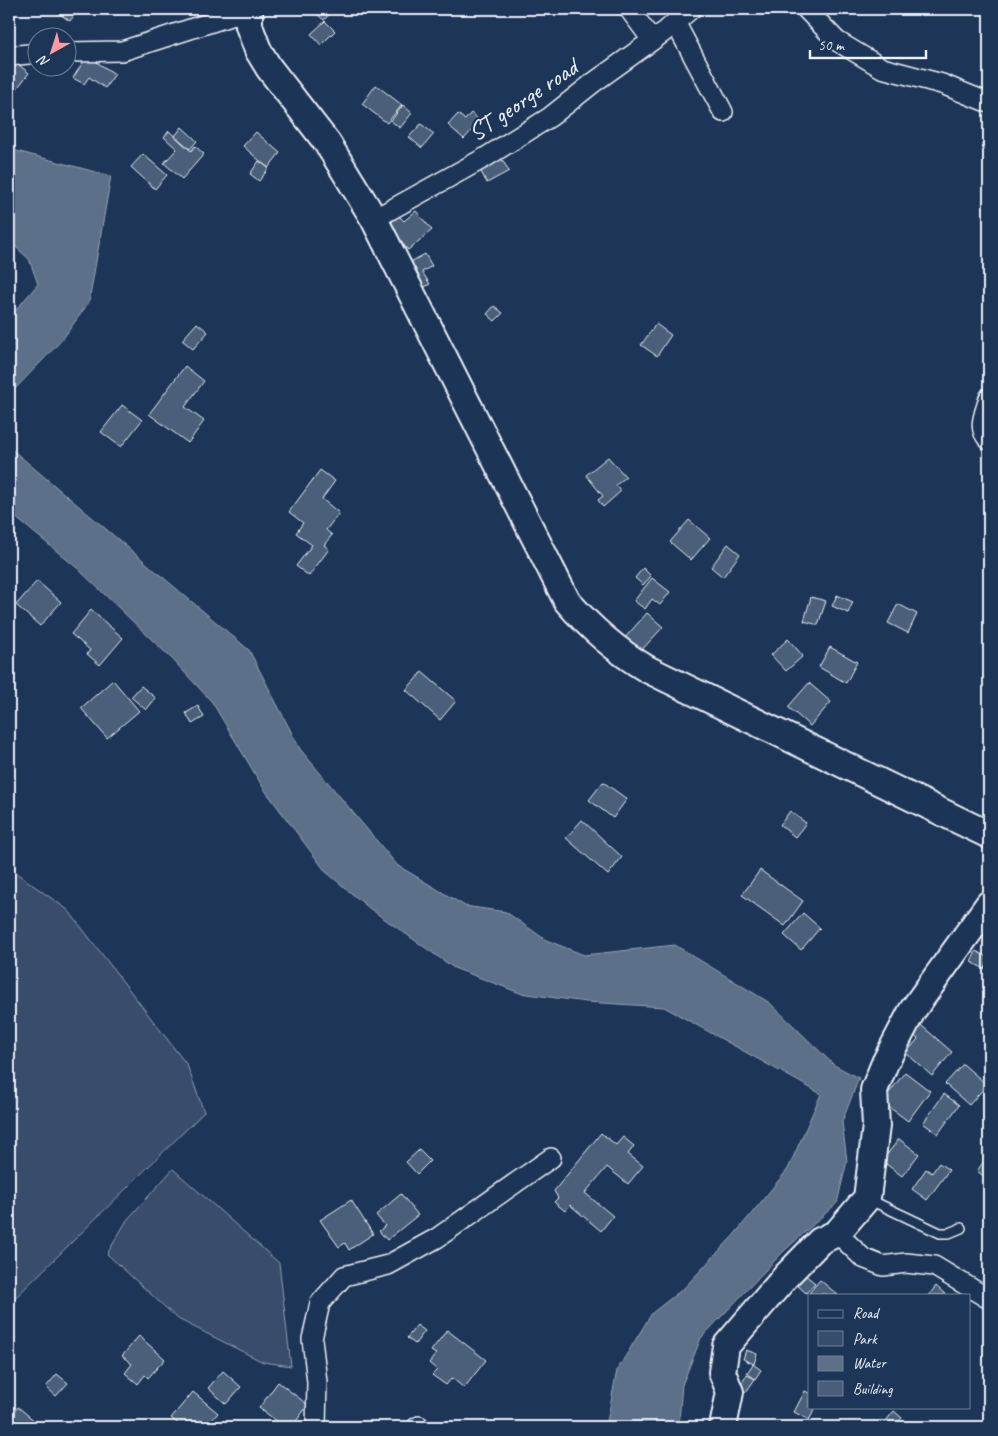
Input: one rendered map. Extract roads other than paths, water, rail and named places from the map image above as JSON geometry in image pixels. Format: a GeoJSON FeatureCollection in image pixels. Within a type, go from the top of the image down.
{"type":"FeatureCollection","features":[{"type":"Feature","properties":{"kind":"main road"},"geometry":{"type":"LineString","coordinates":[[249,9],[249,26],[258,50],[269,68],[328,144],[374,219],[567,601],[588,626],[611,646],[647,669],[989,835]]}},
{"type":"Feature","properties":{"kind":"main road"},"geometry":{"type":"LineString","coordinates":[[723,1427],[730,1392],[722,1372],[726,1346],[787,1274],[820,1241],[837,1233],[868,1198],[876,1126],[874,1090],[884,1064],[912,1011],[989,904]]}},
{"type":"Feature","properties":{"kind":"street"},"geometry":{"type":"LineString","coordinates":[[78,52],[122,51],[249,9]]}},
{"type":"Feature","properties":{"kind":"street"},"geometry":{"type":"LineString","coordinates":[[629,9],[652,40]]}},
{"type":"Feature","properties":{"kind":"street","name":"ST george road"},"geometry":{"type":"LineString","coordinates":[[374,219],[486,157],[550,116],[691,9]]}},
{"type":"Feature","properties":{"kind":"street"},"geometry":{"type":"LineString","coordinates":[[806,9],[836,41],[882,68],[942,84],[989,103]]}},
{"type":"Feature","properties":{"kind":"street"},"geometry":{"type":"LineString","coordinates":[[675,22],[723,112]]}},
{"type":"Feature","properties":{"kind":"street"},"geometry":{"type":"LineString","coordinates":[[9,56],[28,54]]}},
{"type":"Feature","properties":{"kind":"street"},"geometry":{"type":"LineString","coordinates":[[989,398],[981,424],[983,434],[989,440]]}},
{"type":"Feature","properties":{"kind":"street"},"geometry":{"type":"LineString","coordinates":[[316,1427],[317,1382],[312,1340],[320,1303],[344,1276],[388,1265],[437,1238],[551,1158]]}},
{"type":"Feature","properties":{"kind":"street"},"geometry":{"type":"LineString","coordinates":[[837,1233],[863,1258],[883,1266],[906,1262],[934,1266],[989,1298]]}},
{"type":"Feature","properties":{"kind":"lane"},"geometry":{"type":"LineString","coordinates":[[868,1198],[940,1233],[949,1233],[961,1228]]}},
{"type":"Feature","properties":{"kind":"water"},"geometry":{"type":"Polygon","coordinates":[[[9,149],[111,176],[89,302],[62,340],[14,390],[9,400],[9,318],[38,284],[29,259],[9,241],[9,149]]]}},
{"type":"Feature","properties":{"kind":"water"},"geometry":{"type":"Polygon","coordinates":[[[9,447],[249,650],[300,749],[397,865],[465,906],[506,912],[546,940],[584,955],[675,945],[770,1003],[834,1065],[859,1078],[842,1122],[847,1161],[837,1203],[783,1252],[701,1338],[682,1385],[679,1421],[676,1427],[606,1427],[617,1370],[652,1313],[684,1288],[734,1235],[788,1169],[821,1094],[664,1007],[586,1002],[520,993],[454,968],[369,908],[326,872],[264,789],[212,702],[173,660],[76,567],[9,512],[9,447]]]}}]}
